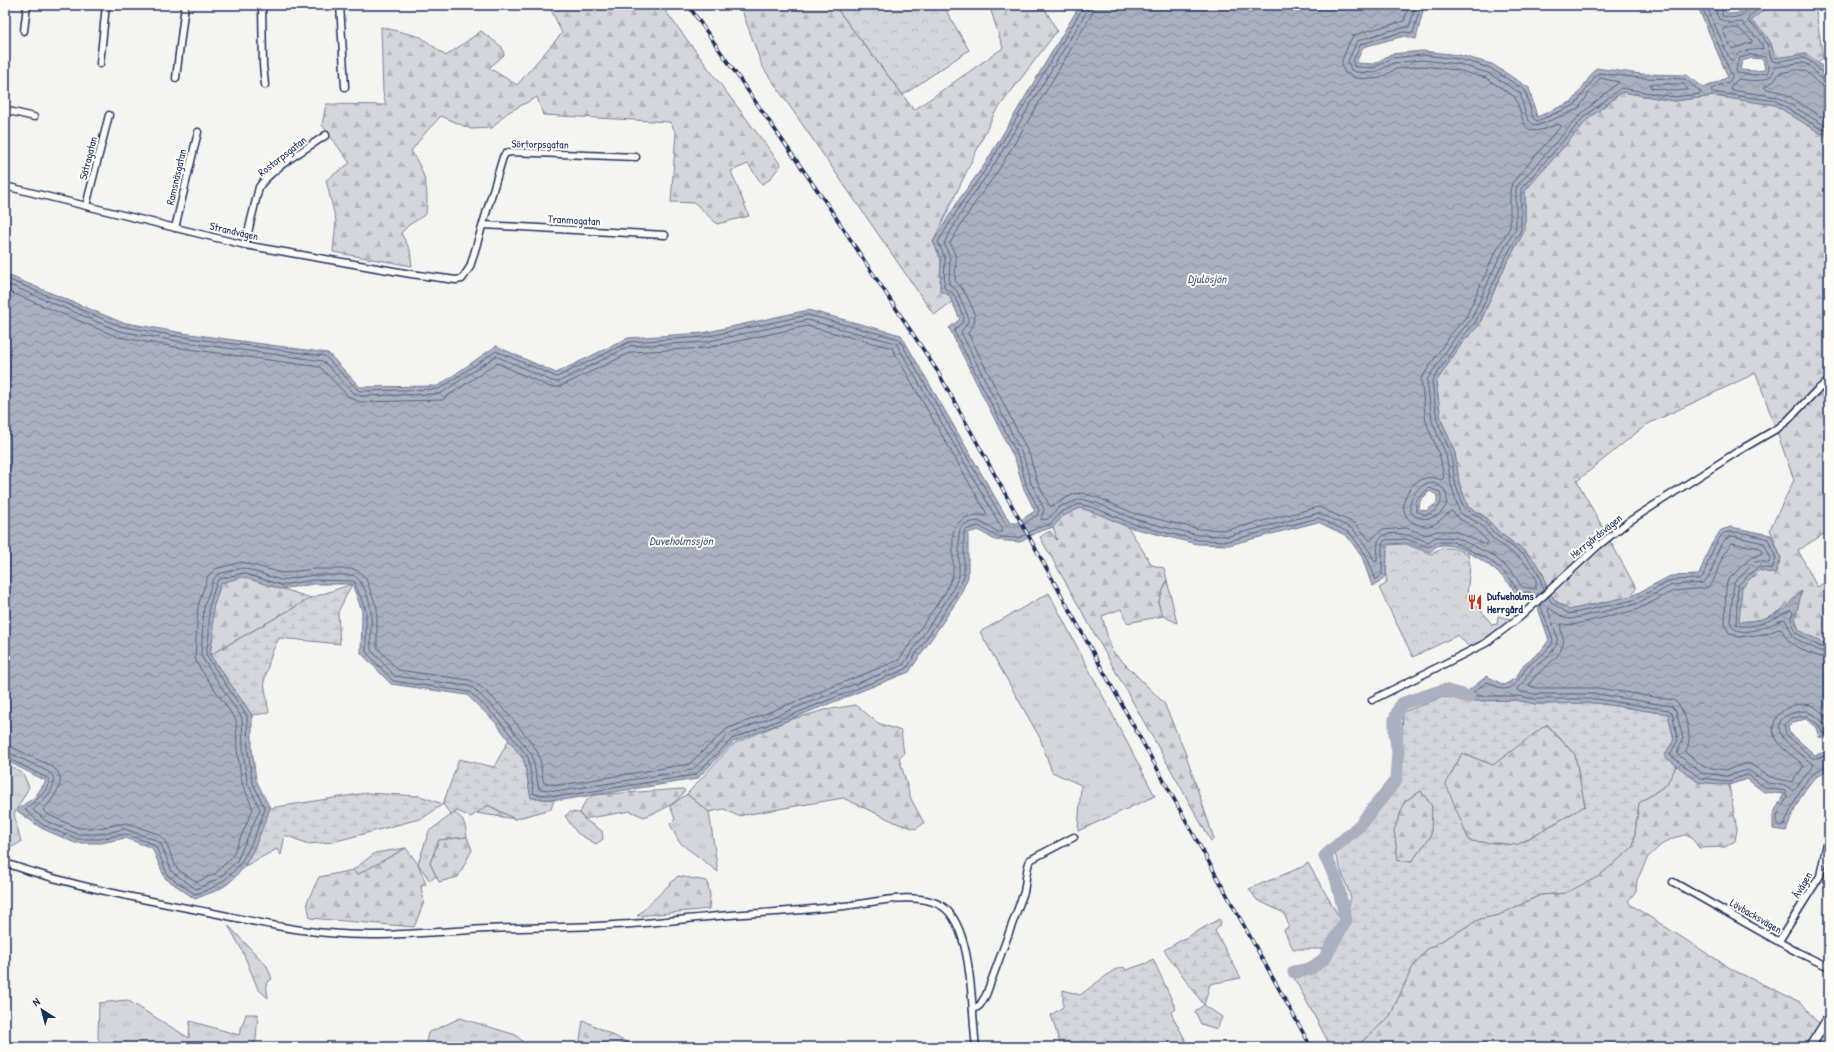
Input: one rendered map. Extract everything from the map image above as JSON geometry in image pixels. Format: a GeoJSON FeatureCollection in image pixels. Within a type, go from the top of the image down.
{"type":"FeatureCollection","features":[{"type":"Feature","properties":{"kind":"street"},"geometry":{"type":"LineString","coordinates":[[24,31],[27,5]]}},
{"type":"Feature","properties":{"kind":"street"},"geometry":{"type":"LineString","coordinates":[[100,64],[106,5]]}},
{"type":"Feature","properties":{"kind":"street"},"geometry":{"type":"LineString","coordinates":[[176,78],[185,5]]}},
{"type":"Feature","properties":{"kind":"street"},"geometry":{"type":"LineString","coordinates":[[262,5],[263,65],[266,85]]}},
{"type":"Feature","properties":{"kind":"street"},"geometry":{"type":"LineString","coordinates":[[340,5],[345,87]]}},
{"type":"Feature","properties":{"kind":"street"},"geometry":{"type":"LineString","coordinates":[[5,110],[34,117]]}},
{"type":"Feature","properties":{"kind":"street","name":"Sätragatan"},"geometry":{"type":"LineString","coordinates":[[86,206],[109,115]]}},
{"type":"Feature","properties":{"kind":"street","name":"Ramsnäsgatan"},"geometry":{"type":"LineString","coordinates":[[175,228],[198,132]]}},
{"type":"Feature","properties":{"kind":"street","name":"Rostorpsgatan"},"geometry":{"type":"LineString","coordinates":[[245,245],[259,187],[263,181],[326,135]]}},
{"type":"Feature","properties":{"kind":"street","name":"Sörtorpsgatan"},"geometry":{"type":"LineString","coordinates":[[462,279],[470,267],[502,157],[506,153],[636,157]]}},
{"type":"Feature","properties":{"kind":"street","name":"Strandvägen"},"geometry":{"type":"LineString","coordinates":[[5,186],[245,245],[411,274],[456,280],[462,279]]}},
{"type":"Feature","properties":{"kind":"street","name":"Tranmogatan"},"geometry":{"type":"LineString","coordinates":[[483,225],[664,235]]}},
{"type":"Feature","properties":{"kind":"street","name":"Herrgårdsvägen"},"geometry":{"type":"LineString","coordinates":[[1372,700],[1486,643],[1534,604],[1587,555],[1628,522],[1740,450],[1778,428],[1787,421],[1816,390],[1829,381]]}},
{"type":"Feature","properties":{"kind":"street","name":"Åvägen"},"geometry":{"type":"LineString","coordinates":[[1779,941],[1820,876],[1829,834]]}},
{"type":"Feature","properties":{"kind":"street"},"geometry":{"type":"LineString","coordinates":[[973,1010],[980,1005],[986,995],[1024,892],[1030,860],[1074,837]]}},
{"type":"Feature","properties":{"kind":"street"},"geometry":{"type":"LineString","coordinates":[[5,863],[57,880],[174,907],[328,933],[427,934],[519,928],[614,925],[716,915],[792,911],[890,900],[923,899],[942,906],[949,913],[962,937],[967,958],[976,1047]]}},
{"type":"Feature","properties":{"kind":"street","name":"Lövbacksvägen"},"geometry":{"type":"LineString","coordinates":[[1673,882],[1813,961],[1829,967]]}},
{"type":"Feature","properties":{"kind":"street"},"geometry":{"type":"LineString","coordinates":[[1810,1047],[1829,1017]]}},
{"type":"Feature","properties":{"kind":"green space"},"geometry":{"type":"Polygon","coordinates":[[[549,5],[661,5],[781,165],[769,180],[762,184],[748,164],[731,171],[749,216],[717,224],[695,203],[671,202],[676,133],[670,122],[543,115],[537,97],[507,113],[492,128],[471,129],[441,116],[411,151],[423,173],[427,196],[426,214],[409,225],[401,233],[410,250],[412,266],[333,252],[336,221],[326,180],[350,163],[322,125],[326,104],[386,105],[383,93],[381,27],[421,37],[446,56],[481,31],[502,47],[504,55],[489,68],[517,85],[562,33],[549,5]]]}},
{"type":"Feature","properties":{"kind":"green space"},"geometry":{"type":"Polygon","coordinates":[[[740,5],[834,5],[914,110],[1003,48],[991,11],[999,5],[1043,5],[1057,31],[994,114],[933,242],[941,259],[940,291],[949,295],[952,302],[934,315],[762,66],[740,5]]]}},
{"type":"Feature","properties":{"kind":"green space"},"geometry":{"type":"Polygon","coordinates":[[[834,5],[943,5],[969,50],[903,95],[834,5]]]}},
{"type":"Feature","properties":{"kind":"green space"},"geometry":{"type":"Polygon","coordinates":[[[1769,5],[1815,5],[1823,58],[1818,62],[1806,54],[1775,58],[1771,43],[1751,21],[1769,5]]]}},
{"type":"Feature","properties":{"kind":"green space"},"geometry":{"type":"Polygon","coordinates":[[[1622,92],[1674,101],[1714,96],[1775,105],[1829,138],[1829,531],[1798,550],[1817,587],[1829,580],[1829,643],[1823,643],[1799,630],[1795,618],[1801,591],[1787,606],[1774,614],[1759,619],[1739,622],[1741,587],[1759,570],[1775,574],[1781,558],[1770,529],[1794,480],[1756,373],[1646,425],[1577,481],[1636,588],[1632,596],[1569,610],[1555,600],[1545,587],[1544,576],[1538,565],[1527,553],[1500,533],[1484,516],[1468,507],[1459,482],[1455,453],[1441,419],[1436,382],[1462,343],[1479,325],[1506,264],[1525,230],[1525,191],[1587,120],[1622,92]]]}},
{"type":"Feature","properties":{"kind":"green space"},"geometry":{"type":"Polygon","coordinates":[[[1080,508],[1094,512],[1128,527],[1152,565],[1164,568],[1167,580],[1158,603],[1163,616],[1127,623],[1121,609],[1102,616],[1111,650],[1164,703],[1185,752],[1214,839],[1211,841],[1040,537],[1050,531],[1057,540],[1053,527],[1063,516],[1080,508]]]}},
{"type":"Feature","properties":{"kind":"green space"},"geometry":{"type":"Polygon","coordinates":[[[1405,544],[1431,554],[1440,549],[1449,548],[1468,554],[1470,565],[1467,596],[1486,616],[1492,625],[1497,624],[1498,616],[1510,619],[1507,624],[1470,648],[1458,635],[1413,657],[1379,588],[1386,584],[1387,545],[1405,544]]]}},
{"type":"Feature","properties":{"kind":"green space"},"geometry":{"type":"Polygon","coordinates":[[[243,576],[311,598],[210,655],[213,608],[221,583],[243,576]]]}},
{"type":"Feature","properties":{"kind":"green space"},"geometry":{"type":"Polygon","coordinates":[[[1167,580],[1177,623],[1163,616],[1158,603],[1167,580]]]}},
{"type":"Feature","properties":{"kind":"green space"},"geometry":{"type":"Polygon","coordinates":[[[352,584],[338,612],[340,644],[279,638],[272,652],[264,682],[269,713],[252,715],[210,655],[311,598],[352,584]]]}},
{"type":"Feature","properties":{"kind":"green space"},"geometry":{"type":"Polygon","coordinates":[[[1049,593],[1155,796],[1078,831],[1081,785],[1052,772],[1040,738],[980,632],[1049,593]]]}},
{"type":"Feature","properties":{"kind":"green space"},"geometry":{"type":"Polygon","coordinates":[[[1443,697],[1472,701],[1516,700],[1535,704],[1596,703],[1668,714],[1674,740],[1664,756],[1677,765],[1666,785],[1639,803],[1633,847],[1598,877],[1565,893],[1540,895],[1499,915],[1480,919],[1427,949],[1412,968],[1390,1016],[1356,1047],[1331,1047],[1293,976],[1318,967],[1330,952],[1344,925],[1351,898],[1335,854],[1385,804],[1400,783],[1403,712],[1443,697]],[[1547,724],[1493,765],[1462,753],[1446,784],[1469,841],[1517,845],[1585,806],[1575,755],[1547,724]],[[1421,791],[1405,801],[1394,830],[1398,861],[1412,861],[1431,836],[1432,806],[1421,791]]]}},
{"type":"Feature","properties":{"kind":"green space"},"geometry":{"type":"Polygon","coordinates":[[[856,705],[878,723],[901,731],[904,754],[899,758],[911,799],[924,823],[916,829],[899,824],[843,798],[738,816],[724,809],[709,812],[687,794],[733,744],[789,720],[825,710],[856,705]]]}},
{"type":"Feature","properties":{"kind":"green space"},"geometry":{"type":"Polygon","coordinates":[[[1546,724],[1575,755],[1585,806],[1517,845],[1469,841],[1445,784],[1462,753],[1493,765],[1546,724]]]}},
{"type":"Feature","properties":{"kind":"green space"},"geometry":{"type":"Polygon","coordinates":[[[509,739],[524,760],[531,798],[554,800],[551,809],[515,819],[488,805],[471,817],[457,811],[451,815],[443,804],[459,759],[494,767],[509,739]]]}},
{"type":"Feature","properties":{"kind":"green space"},"geometry":{"type":"Polygon","coordinates":[[[5,762],[23,774],[29,787],[14,814],[21,842],[5,851],[5,762]]]}},
{"type":"Feature","properties":{"kind":"green space"},"geometry":{"type":"Polygon","coordinates":[[[1677,765],[1698,782],[1729,785],[1737,830],[1735,841],[1725,847],[1699,848],[1692,838],[1685,835],[1673,838],[1661,845],[1648,857],[1637,880],[1636,891],[1628,901],[1631,905],[1733,970],[1802,1003],[1814,1019],[1829,1031],[1829,1047],[1356,1047],[1390,1016],[1412,968],[1427,949],[1480,919],[1499,915],[1540,895],[1565,893],[1633,847],[1639,803],[1666,785],[1677,765]]]}},
{"type":"Feature","properties":{"kind":"green space"},"geometry":{"type":"Polygon","coordinates":[[[683,789],[685,791],[676,801],[661,810],[644,817],[630,811],[584,819],[580,813],[585,802],[593,795],[683,789]]]}},
{"type":"Feature","properties":{"kind":"green space"},"geometry":{"type":"Polygon","coordinates":[[[1421,791],[1432,806],[1431,836],[1412,861],[1398,861],[1394,830],[1405,801],[1421,791]]]}},
{"type":"Feature","properties":{"kind":"green space"},"geometry":{"type":"Polygon","coordinates":[[[366,793],[420,796],[443,804],[423,818],[333,842],[308,844],[285,835],[281,855],[277,849],[245,866],[270,808],[366,793]]]}},
{"type":"Feature","properties":{"kind":"green space"},"geometry":{"type":"Polygon","coordinates":[[[687,794],[709,812],[718,872],[679,842],[670,824],[675,819],[670,806],[687,794]]]}},
{"type":"Feature","properties":{"kind":"green space"},"geometry":{"type":"Polygon","coordinates":[[[488,805],[515,819],[476,813],[488,805]]]}},
{"type":"Feature","properties":{"kind":"green space"},"geometry":{"type":"Polygon","coordinates":[[[570,812],[580,813],[584,819],[602,831],[603,839],[596,844],[577,833],[565,816],[570,812]]]}},
{"type":"Feature","properties":{"kind":"green space"},"geometry":{"type":"Polygon","coordinates":[[[454,813],[460,817],[465,825],[467,837],[439,840],[430,863],[436,876],[430,881],[418,864],[429,831],[454,813]]]}},
{"type":"Feature","properties":{"kind":"green space"},"geometry":{"type":"Polygon","coordinates":[[[467,837],[472,850],[458,877],[439,882],[430,863],[439,840],[467,837]]]}},
{"type":"Feature","properties":{"kind":"green space"},"geometry":{"type":"Polygon","coordinates":[[[406,848],[357,875],[353,870],[375,853],[406,848]]]}},
{"type":"Feature","properties":{"kind":"green space"},"geometry":{"type":"Polygon","coordinates":[[[406,848],[418,864],[426,884],[421,887],[424,902],[414,927],[310,918],[307,902],[319,877],[353,870],[357,875],[406,848]]]}},
{"type":"Feature","properties":{"kind":"green space"},"geometry":{"type":"Polygon","coordinates":[[[1308,863],[1342,922],[1328,949],[1293,949],[1284,930],[1289,926],[1284,913],[1257,900],[1249,889],[1302,867],[1308,863]]]}},
{"type":"Feature","properties":{"kind":"green space"},"geometry":{"type":"Polygon","coordinates":[[[678,876],[707,881],[710,895],[709,909],[637,916],[678,876]]]}},
{"type":"Feature","properties":{"kind":"green space"},"geometry":{"type":"Polygon","coordinates":[[[1219,919],[1221,922],[1215,931],[1241,978],[1210,984],[1204,1005],[1164,950],[1219,919]]]}},
{"type":"Feature","properties":{"kind":"green space"},"geometry":{"type":"Polygon","coordinates":[[[228,925],[267,966],[272,979],[266,983],[268,998],[258,989],[242,950],[228,925]]]}},
{"type":"Feature","properties":{"kind":"green space"},"geometry":{"type":"Polygon","coordinates":[[[1153,959],[1176,1009],[1171,1013],[1189,1047],[1061,1047],[1051,1015],[1063,1007],[1063,990],[1080,995],[1114,970],[1124,967],[1126,970],[1147,963],[1153,959]]]}},
{"type":"Feature","properties":{"kind":"green space"},"geometry":{"type":"Polygon","coordinates":[[[127,1000],[189,1038],[190,1021],[239,1035],[246,1014],[258,1014],[256,1040],[252,1047],[103,1047],[98,1038],[99,1003],[127,1000]]]}},
{"type":"Feature","properties":{"kind":"green space"},"geometry":{"type":"Polygon","coordinates":[[[1204,1005],[1222,1017],[1217,1029],[1201,1024],[1195,1011],[1204,1005]]]}},
{"type":"Feature","properties":{"kind":"green space"},"geometry":{"type":"Polygon","coordinates":[[[460,1018],[516,1035],[528,1047],[425,1047],[428,1033],[460,1018]]]}},
{"type":"Feature","properties":{"kind":"green space"},"geometry":{"type":"Polygon","coordinates":[[[583,1020],[636,1047],[581,1047],[580,1040],[583,1020]]]}},
{"type":"Feature","properties":{"kind":"water"},"geometry":{"type":"Polygon","coordinates":[[[1080,5],[1427,5],[1424,7],[1416,39],[1404,36],[1363,47],[1356,63],[1374,64],[1391,54],[1422,51],[1459,55],[1492,64],[1529,88],[1537,117],[1573,101],[1596,68],[1641,74],[1687,75],[1704,88],[1728,77],[1697,5],[1726,5],[1725,12],[1731,14],[1738,13],[1742,8],[1741,5],[1769,5],[1751,21],[1761,29],[1767,37],[1775,58],[1806,54],[1818,62],[1829,74],[1829,134],[1820,133],[1775,105],[1714,96],[1674,101],[1622,92],[1587,120],[1525,191],[1525,230],[1506,264],[1479,325],[1462,343],[1436,382],[1441,419],[1455,453],[1459,482],[1468,507],[1484,516],[1500,533],[1527,553],[1538,565],[1544,576],[1546,587],[1555,600],[1569,610],[1632,596],[1670,576],[1699,575],[1709,548],[1721,530],[1731,527],[1771,535],[1781,558],[1775,574],[1759,570],[1742,587],[1739,622],[1762,620],[1785,609],[1802,591],[1795,618],[1799,630],[1823,643],[1829,643],[1829,739],[1819,737],[1816,728],[1806,719],[1793,722],[1788,726],[1789,732],[1815,755],[1829,751],[1829,770],[1820,774],[1807,787],[1797,804],[1786,831],[1773,829],[1773,814],[1784,794],[1764,792],[1747,779],[1729,785],[1698,782],[1664,756],[1674,740],[1668,714],[1596,703],[1535,704],[1516,700],[1472,701],[1468,691],[1487,676],[1504,685],[1516,678],[1524,664],[1541,651],[1549,640],[1537,605],[1529,596],[1518,597],[1510,591],[1513,588],[1507,581],[1479,558],[1468,552],[1446,545],[1437,546],[1430,552],[1406,543],[1387,544],[1386,575],[1379,583],[1372,586],[1362,557],[1347,536],[1318,522],[1229,545],[1197,544],[1128,527],[1094,512],[1080,508],[1063,516],[1053,527],[1038,532],[1020,542],[995,540],[978,530],[968,533],[968,577],[959,598],[909,672],[733,742],[697,779],[562,800],[531,798],[524,760],[495,722],[467,695],[391,684],[361,653],[362,611],[352,584],[314,584],[280,589],[243,577],[221,583],[213,608],[213,636],[210,655],[252,715],[252,749],[256,780],[270,808],[247,862],[232,880],[223,887],[195,899],[165,878],[152,848],[125,838],[101,843],[75,843],[41,828],[16,810],[35,797],[46,781],[5,760],[5,274],[121,322],[183,333],[328,353],[360,387],[438,386],[496,346],[556,373],[628,338],[703,333],[808,310],[901,335],[1010,523],[1016,523],[1035,511],[1023,487],[1016,462],[949,328],[960,319],[949,295],[940,291],[941,259],[933,242],[960,198],[985,164],[1080,5]],[[1752,58],[1742,61],[1740,70],[1765,70],[1763,59],[1752,58]],[[1430,491],[1420,501],[1419,509],[1426,511],[1437,503],[1437,495],[1430,491]]]}},
{"type":"Feature","properties":{"kind":"waterway"},"geometry":{"type":"LineString","coordinates":[[1294,972],[1310,969],[1324,959],[1346,920],[1336,878],[1325,856],[1360,825],[1396,780],[1398,751],[1395,735],[1395,719],[1401,704],[1444,690],[1469,697]]}},
{"type":"Feature","properties":{"kind":"railway"},"geometry":{"type":"LineString","coordinates":[[688,5],[829,207],[938,372],[1311,1047]]}},
{"type":"Feature","properties":{"kind":"place","name":"Dufweholms Herrgård"},"geometry":{"type":"Point","coordinates":[1475,602]}},
{"type":"Feature","properties":{"kind":"water label","name":"Djulösjön"},"geometry":{"type":"Point","coordinates":[1207,279]}},
{"type":"Feature","properties":{"kind":"water label","name":"Duveholmssjön"},"geometry":{"type":"Point","coordinates":[681,541]}}]}
